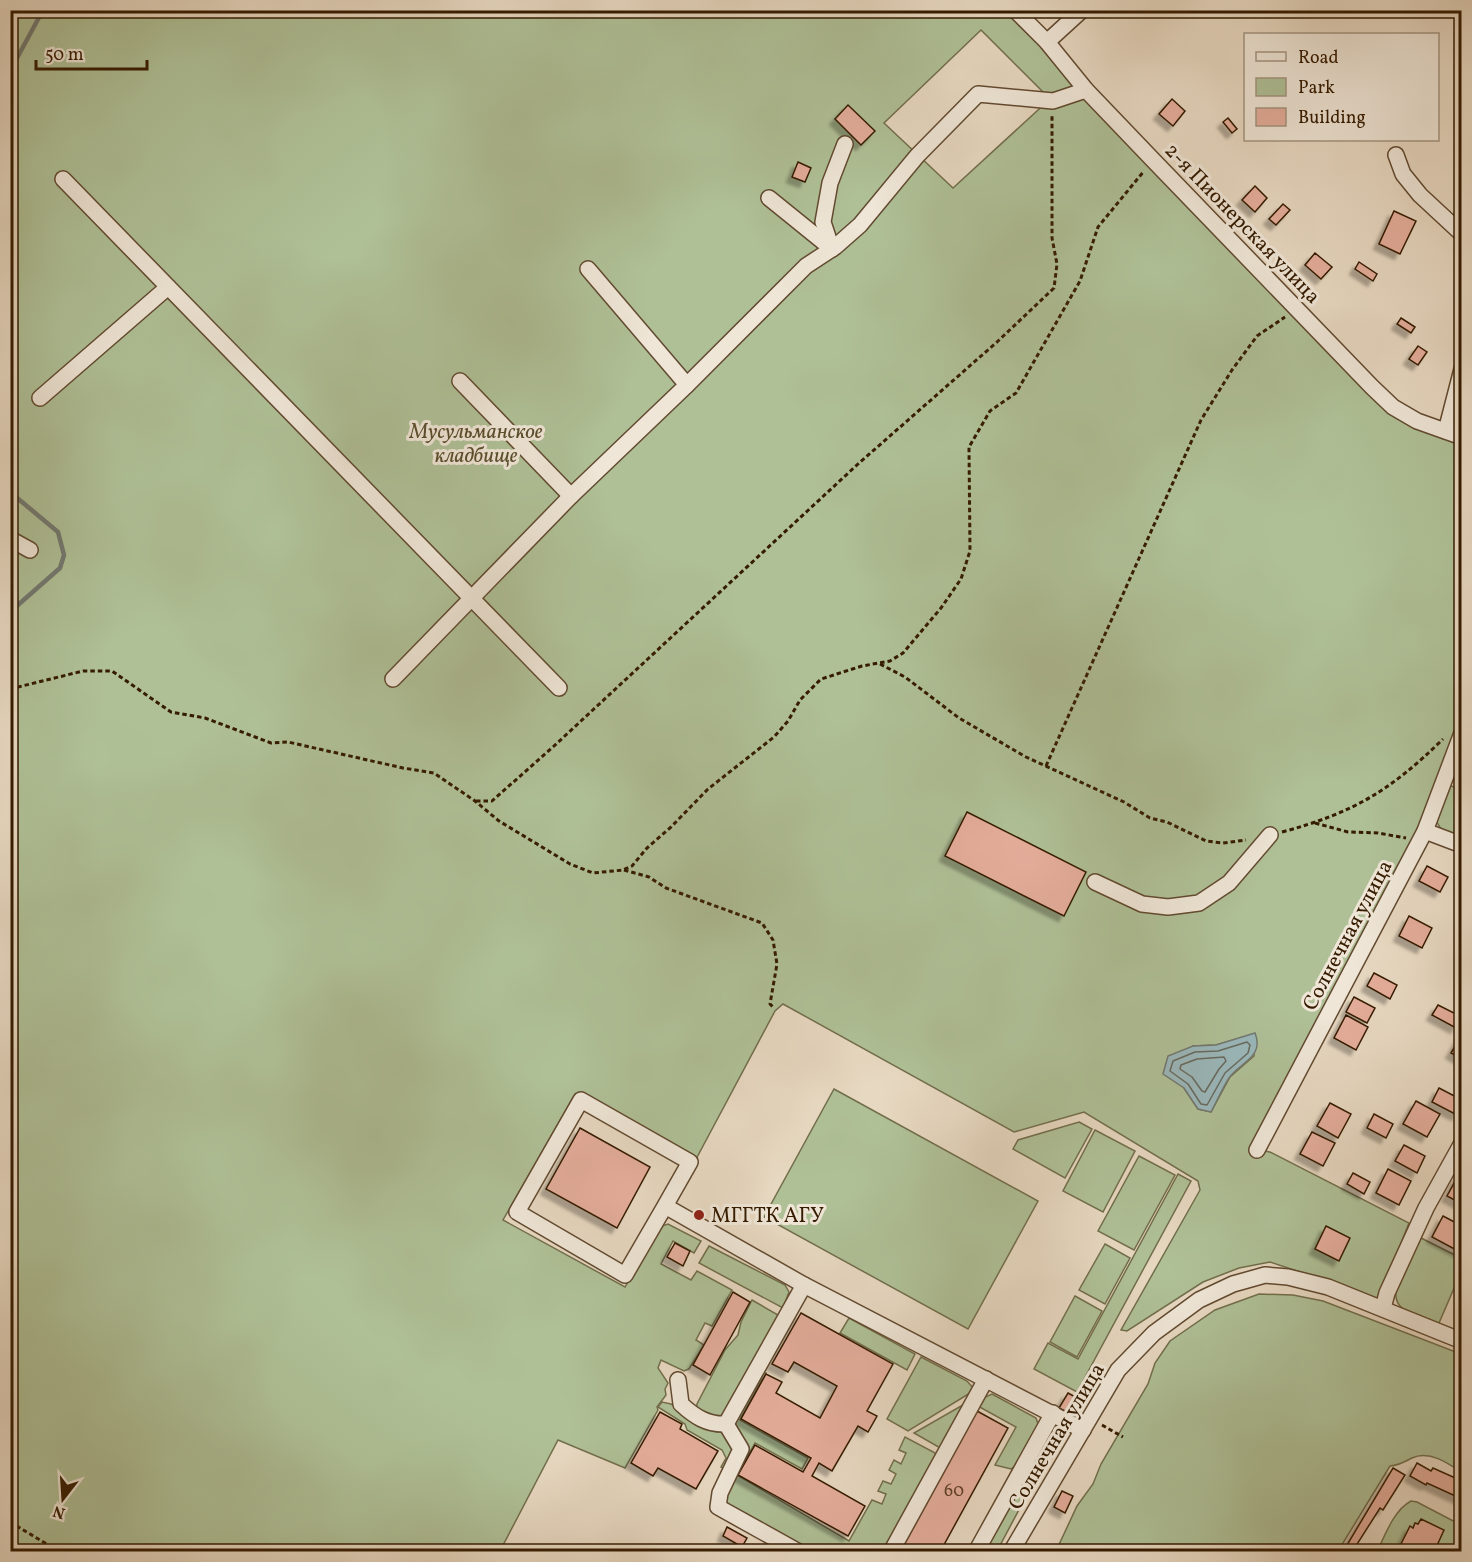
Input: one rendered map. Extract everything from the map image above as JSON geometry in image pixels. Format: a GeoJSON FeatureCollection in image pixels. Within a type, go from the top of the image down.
{"type":"FeatureCollection","features":[{"type":"Feature","properties":{"kind":"street","name":"2-я Пионерская улица"},"geometry":{"type":"LineString","coordinates":[[1015,10],[1047,42],[1086,90],[1296,309],[1394,407],[1417,421],[1461,437]]}},
{"type":"Feature","properties":{"kind":"street"},"geometry":{"type":"LineString","coordinates":[[1047,42],[1082,10]]}},
{"type":"Feature","properties":{"kind":"street"},"geometry":{"type":"LineString","coordinates":[[393,679],[571,496],[687,385],[806,266],[832,249],[860,225],[917,156],[978,94],[1053,101],[1086,90]]}},
{"type":"Feature","properties":{"kind":"street"},"geometry":{"type":"LineString","coordinates":[[832,249],[823,222],[830,183],[845,144]]}},
{"type":"Feature","properties":{"kind":"street"},"geometry":{"type":"LineString","coordinates":[[1396,155],[1403,174],[1420,195],[1461,234]]}},
{"type":"Feature","properties":{"kind":"street"},"geometry":{"type":"LineString","coordinates":[[63,179],[559,688]]}},
{"type":"Feature","properties":{"kind":"street"},"geometry":{"type":"LineString","coordinates":[[769,198],[832,249]]}},
{"type":"Feature","properties":{"kind":"street"},"geometry":{"type":"LineString","coordinates":[[588,268],[687,385]]}},
{"type":"Feature","properties":{"kind":"street"},"geometry":{"type":"LineString","coordinates":[[40,398],[168,287]]}},
{"type":"Feature","properties":{"kind":"street"},"geometry":{"type":"LineString","coordinates":[[1446,431],[1461,369]]}},
{"type":"Feature","properties":{"kind":"street"},"geometry":{"type":"LineString","coordinates":[[460,381],[571,496]]}},
{"type":"Feature","properties":{"kind":"street"},"geometry":{"type":"LineString","coordinates":[[10,539],[30,550]]}},
{"type":"Feature","properties":{"kind":"street","name":"Солнечная улица"},"geometry":{"type":"LineString","coordinates":[[1257,1150],[1422,838],[1454,735]]}},
{"type":"Feature","properties":{"kind":"street"},"geometry":{"type":"LineString","coordinates":[[1095,882],[1142,904],[1168,907],[1200,903],[1229,883],[1270,835]]}},
{"type":"Feature","properties":{"kind":"street"},"geometry":{"type":"LineString","coordinates":[[1422,838],[1461,845]]}},
{"type":"Feature","properties":{"kind":"street"},"geometry":{"type":"LineString","coordinates":[[581,1100],[690,1162],[665,1206],[625,1275],[517,1212],[581,1100]]}},
{"type":"Feature","properties":{"kind":"street"},"geometry":{"type":"LineString","coordinates":[[1461,1143],[1426,1208],[1387,1293],[1383,1308],[1461,1341]]}},
{"type":"Feature","properties":{"kind":"street"},"geometry":{"type":"LineString","coordinates":[[665,1206],[804,1285],[1083,1430]]}},
{"type":"Feature","properties":{"kind":"street","name":"Солнечная улица"},"geometry":{"type":"LineString","coordinates":[[1011,1551],[1118,1370],[1154,1334],[1199,1300],[1233,1284],[1265,1275],[1288,1277],[1328,1287],[1383,1308]]}},
{"type":"Feature","properties":{"kind":"street"},"geometry":{"type":"LineString","coordinates":[[726,1424],[804,1285]]}},
{"type":"Feature","properties":{"kind":"street"},"geometry":{"type":"LineString","coordinates":[[891,1551],[986,1379]]}},
{"type":"Feature","properties":{"kind":"street"},"geometry":{"type":"LineString","coordinates":[[678,1380],[681,1404],[694,1416],[707,1422],[726,1424]]}},
{"type":"Feature","properties":{"kind":"street"},"geometry":{"type":"LineString","coordinates":[[976,1551],[1053,1413]]}},
{"type":"Feature","properties":{"kind":"street"},"geometry":{"type":"LineString","coordinates":[[726,1424],[741,1449],[720,1493],[718,1507],[799,1551]]}},
{"type":"Feature","properties":{"kind":"path"},"geometry":{"type":"LineString","coordinates":[[475,801],[492,801],[554,746],[730,580],[1054,288],[1057,264],[1052,238],[1053,101]]}},
{"type":"Feature","properties":{"kind":"path"},"geometry":{"type":"LineString","coordinates":[[10,689],[83,671],[112,671],[171,712],[205,718],[271,743],[288,742],[434,773],[475,801],[499,821],[570,864],[593,873],[622,870],[632,866],[647,848],[708,789],[774,737],[788,721],[800,700],[821,679],[862,666],[890,661],[903,653],[941,608],[961,579],[970,551],[969,447],[990,411],[1016,393],[1038,351],[1058,322],[1080,281],[1098,226],[1153,160]]}},
{"type":"Feature","properties":{"kind":"path"},"geometry":{"type":"LineString","coordinates":[[1047,766],[1202,420],[1232,370],[1257,336],[1296,309]]}},
{"type":"Feature","properties":{"kind":"path"},"geometry":{"type":"LineString","coordinates":[[878,663],[905,676],[959,718],[1026,758],[1124,802],[1150,818],[1167,822],[1206,841],[1223,843],[1270,835],[1315,823],[1359,805],[1393,784],[1454,735]]}},
{"type":"Feature","properties":{"kind":"path"},"geometry":{"type":"LineString","coordinates":[[1315,823],[1348,831],[1422,838]]}},
{"type":"Feature","properties":{"kind":"path"},"geometry":{"type":"LineString","coordinates":[[622,870],[649,877],[666,888],[762,923],[773,940],[777,964],[770,1004],[773,1007]]}},
{"type":"Feature","properties":{"kind":"path"},"geometry":{"type":"LineString","coordinates":[[1100,1425],[1123,1437]]}},
{"type":"Feature","properties":{"kind":"path"},"geometry":{"type":"LineString","coordinates":[[10,1522],[60,1551]]}},
{"type":"Feature","properties":{"kind":"green space","name":"Мусульманское кладбище"},"geometry":{"type":"Polygon","coordinates":[[[11,11],[1015,11],[1393,407],[1461,437],[1461,733],[1425,831],[1258,1150],[1270,1152],[1409,1223],[1378,1302],[1342,1286],[1270,1262],[1239,1268],[1203,1282],[1127,1331],[1121,1330],[1200,1190],[1198,1181],[1084,1112],[1014,1132],[783,1004],[775,1011],[695,1161],[575,1094],[503,1220],[625,1287],[659,1227],[668,1224],[701,1241],[694,1253],[673,1241],[661,1264],[691,1280],[697,1271],[732,1290],[712,1326],[705,1323],[696,1340],[704,1345],[689,1369],[684,1371],[661,1360],[658,1368],[668,1383],[665,1389],[666,1395],[657,1407],[658,1410],[625,1468],[558,1440],[500,1551],[11,1552],[11,11]],[[981,30],[884,123],[953,188],[1050,99],[981,30]],[[1255,1034],[1216,1045],[1193,1046],[1184,1088],[1198,1109],[1211,1112],[1230,1077],[1254,1056],[1255,1034]]]}},
{"type":"Feature","properties":{"kind":"green space"},"geometry":{"type":"Polygon","coordinates":[[[1449,785],[1461,790],[1461,839],[1442,831],[1435,819],[1449,785]]]}},
{"type":"Feature","properties":{"kind":"green space"},"geometry":{"type":"Polygon","coordinates":[[[834,1089],[1038,1201],[968,1329],[764,1217],[834,1089]]]}},
{"type":"Feature","properties":{"kind":"green space"},"geometry":{"type":"Polygon","coordinates":[[[1079,1122],[1092,1129],[1065,1178],[1013,1149],[1018,1140],[1079,1122]]]}},
{"type":"Feature","properties":{"kind":"green space"},"geometry":{"type":"Polygon","coordinates":[[[1095,1130],[1135,1151],[1103,1212],[1063,1191],[1095,1130]]]}},
{"type":"Feature","properties":{"kind":"green space"},"geometry":{"type":"Polygon","coordinates":[[[1139,1156],[1175,1175],[1134,1250],[1098,1231],[1139,1156]]]}},
{"type":"Feature","properties":{"kind":"green space"},"geometry":{"type":"Polygon","coordinates":[[[1178,1174],[1191,1181],[1077,1392],[1034,1369],[1048,1343],[1078,1359],[1178,1174]]]}},
{"type":"Feature","properties":{"kind":"green space"},"geometry":{"type":"Polygon","coordinates":[[[1419,1237],[1461,1258],[1461,1272],[1439,1323],[1403,1309],[1396,1299],[1401,1272],[1419,1237]]]}},
{"type":"Feature","properties":{"kind":"green space"},"geometry":{"type":"Polygon","coordinates":[[[1105,1244],[1130,1258],[1105,1304],[1079,1290],[1105,1244]]]}},
{"type":"Feature","properties":{"kind":"green space"},"geometry":{"type":"Polygon","coordinates":[[[709,1246],[785,1285],[789,1292],[783,1308],[699,1263],[709,1246]]]}},
{"type":"Feature","properties":{"kind":"green space"},"geometry":{"type":"Polygon","coordinates":[[[1259,1294],[1293,1295],[1323,1301],[1461,1354],[1461,1472],[1438,1459],[1425,1456],[1418,1456],[1390,1466],[1336,1551],[1056,1551],[1077,1506],[1093,1484],[1101,1464],[1148,1384],[1155,1363],[1170,1341],[1215,1310],[1259,1294]]]}},
{"type":"Feature","properties":{"kind":"green space"},"geometry":{"type":"Polygon","coordinates":[[[1075,1296],[1102,1311],[1077,1357],[1050,1342],[1075,1296]]]}},
{"type":"Feature","properties":{"kind":"green space"},"geometry":{"type":"Polygon","coordinates":[[[752,1300],[778,1315],[724,1413],[721,1417],[714,1419],[697,1408],[697,1404],[725,1350],[738,1335],[741,1322],[752,1300]]]}},
{"type":"Feature","properties":{"kind":"green space"},"geometry":{"type":"Polygon","coordinates":[[[849,1318],[915,1354],[907,1370],[840,1333],[849,1318]]]}},
{"type":"Feature","properties":{"kind":"green space"},"geometry":{"type":"Polygon","coordinates":[[[921,1357],[967,1381],[975,1390],[908,1431],[887,1419],[921,1357]]]}},
{"type":"Feature","properties":{"kind":"green space"},"geometry":{"type":"Polygon","coordinates":[[[760,1372],[766,1373],[740,1420],[808,1458],[802,1469],[755,1443],[737,1475],[849,1541],[872,1500],[882,1504],[886,1494],[878,1491],[883,1481],[891,1484],[896,1474],[889,1470],[894,1460],[901,1464],[906,1453],[899,1450],[905,1437],[939,1455],[885,1551],[801,1551],[720,1507],[732,1473],[721,1467],[726,1458],[722,1450],[687,1430],[685,1424],[658,1407],[662,1402],[671,1404],[710,1426],[729,1424],[760,1372]]]}},
{"type":"Feature","properties":{"kind":"green space"},"geometry":{"type":"Polygon","coordinates":[[[992,1394],[1036,1418],[1039,1427],[1019,1464],[1011,1469],[995,1465],[1016,1427],[976,1405],[981,1399],[992,1394]]]}},
{"type":"Feature","properties":{"kind":"green space"},"geometry":{"type":"Polygon","coordinates":[[[968,1402],[942,1449],[914,1433],[968,1402]]]}},
{"type":"Feature","properties":{"kind":"green space"},"geometry":{"type":"Polygon","coordinates":[[[1059,1425],[1061,1431],[997,1551],[980,1552],[1048,1433],[1059,1425]]]}},
{"type":"Feature","properties":{"kind":"green space"},"geometry":{"type":"Polygon","coordinates":[[[1411,1501],[1461,1525],[1461,1551],[1377,1552],[1395,1517],[1411,1501]]]}},
{"type":"Feature","properties":{"kind":"water"},"geometry":{"type":"Polygon","coordinates":[[[1255,1033],[1257,1048],[1254,1054],[1229,1078],[1211,1112],[1198,1109],[1184,1088],[1163,1074],[1168,1056],[1193,1046],[1216,1045],[1255,1033]]]}},
{"type":"Feature","properties":{"kind":"building"},"geometry":{"type":"Polygon","coordinates":[[[1172,99],[1185,111],[1173,126],[1159,114],[1172,99]]]}},
{"type":"Feature","properties":{"kind":"building"},"geometry":{"type":"Polygon","coordinates":[[[848,105],[875,131],[861,145],[835,119],[848,105]]]}},
{"type":"Feature","properties":{"kind":"building"},"geometry":{"type":"Polygon","coordinates":[[[1228,118],[1237,129],[1232,133],[1223,122],[1228,118]]]}},
{"type":"Feature","properties":{"kind":"building"},"geometry":{"type":"Polygon","coordinates":[[[798,162],[811,168],[805,182],[792,177],[798,162]]]}},
{"type":"Feature","properties":{"kind":"building"},"geometry":{"type":"Polygon","coordinates":[[[1255,186],[1267,198],[1255,212],[1242,200],[1255,186]]]}},
{"type":"Feature","properties":{"kind":"building"},"geometry":{"type":"Polygon","coordinates":[[[1283,204],[1290,210],[1276,225],[1269,219],[1283,204]]]}},
{"type":"Feature","properties":{"kind":"building"},"geometry":{"type":"Polygon","coordinates":[[[1394,211],[1416,221],[1400,254],[1379,244],[1394,211]]]}},
{"type":"Feature","properties":{"kind":"building"},"geometry":{"type":"Polygon","coordinates":[[[1315,253],[1332,267],[1321,279],[1305,265],[1315,253]]]}},
{"type":"Feature","properties":{"kind":"building"},"geometry":{"type":"Polygon","coordinates":[[[1359,262],[1377,274],[1373,281],[1355,269],[1359,262]]]}},
{"type":"Feature","properties":{"kind":"building"},"geometry":{"type":"Polygon","coordinates":[[[1401,318],[1415,327],[1411,333],[1397,324],[1401,318]]]}},
{"type":"Feature","properties":{"kind":"building"},"geometry":{"type":"Polygon","coordinates":[[[1418,346],[1427,352],[1418,365],[1409,359],[1418,346]]]}},
{"type":"Feature","properties":{"kind":"building"},"geometry":{"type":"Polygon","coordinates":[[[967,812],[1086,872],[1064,916],[945,856],[967,812]]]}},
{"type":"Feature","properties":{"kind":"building"},"geometry":{"type":"Polygon","coordinates":[[[1427,866],[1448,877],[1440,892],[1419,881],[1427,866]]]}},
{"type":"Feature","properties":{"kind":"building"},"geometry":{"type":"Polygon","coordinates":[[[1409,916],[1432,928],[1422,948],[1399,936],[1409,916]]]}},
{"type":"Feature","properties":{"kind":"building"},"geometry":{"type":"Polygon","coordinates":[[[1374,973],[1397,985],[1390,999],[1367,986],[1374,973]]]}},
{"type":"Feature","properties":{"kind":"building"},"geometry":{"type":"Polygon","coordinates":[[[1354,997],[1375,1008],[1367,1023],[1346,1012],[1354,997]]]}},
{"type":"Feature","properties":{"kind":"building"},"geometry":{"type":"Polygon","coordinates":[[[1438,1005],[1462,1017],[1456,1028],[1432,1015],[1438,1005]]]}},
{"type":"Feature","properties":{"kind":"building"},"geometry":{"type":"Polygon","coordinates":[[[1346,1015],[1368,1027],[1356,1050],[1334,1038],[1346,1015]]]}},
{"type":"Feature","properties":{"kind":"building"},"geometry":{"type":"Polygon","coordinates":[[[1462,1034],[1462,1059],[1451,1053],[1462,1034]]]}},
{"type":"Feature","properties":{"kind":"building"},"geometry":{"type":"Polygon","coordinates":[[[1439,1088],[1462,1100],[1462,1106],[1457,1115],[1432,1102],[1439,1088]]]}},
{"type":"Feature","properties":{"kind":"building"},"geometry":{"type":"Polygon","coordinates":[[[1416,1101],[1440,1114],[1427,1137],[1403,1124],[1416,1101]]]}},
{"type":"Feature","properties":{"kind":"building"},"geometry":{"type":"Polygon","coordinates":[[[1330,1103],[1351,1114],[1338,1138],[1317,1126],[1330,1103]]]}},
{"type":"Feature","properties":{"kind":"building"},"geometry":{"type":"Polygon","coordinates":[[[1374,1114],[1393,1124],[1386,1138],[1367,1128],[1374,1114]]]}},
{"type":"Feature","properties":{"kind":"building"},"geometry":{"type":"Polygon","coordinates":[[[580,1128],[650,1167],[617,1228],[546,1189],[580,1128]]]}},
{"type":"Feature","properties":{"kind":"building"},"geometry":{"type":"Polygon","coordinates":[[[1312,1132],[1335,1143],[1323,1166],[1300,1154],[1312,1132]]]}},
{"type":"Feature","properties":{"kind":"building"},"geometry":{"type":"Polygon","coordinates":[[[1404,1145],[1425,1156],[1417,1173],[1395,1161],[1404,1145]]]}},
{"type":"Feature","properties":{"kind":"building"},"geometry":{"type":"Polygon","coordinates":[[[1388,1169],[1411,1181],[1399,1205],[1376,1193],[1388,1169]]]}},
{"type":"Feature","properties":{"kind":"building"},"geometry":{"type":"Polygon","coordinates":[[[1353,1173],[1370,1182],[1364,1194],[1347,1184],[1353,1173]]]}},
{"type":"Feature","properties":{"kind":"building"},"geometry":{"type":"Polygon","coordinates":[[[1458,1176],[1462,1178],[1462,1204],[1447,1196],[1458,1176]]]}},
{"type":"Feature","properties":{"kind":"building"},"geometry":{"type":"Polygon","coordinates":[[[1443,1216],[1462,1226],[1460,1252],[1432,1237],[1443,1216]]]}},
{"type":"Feature","properties":{"kind":"building"},"geometry":{"type":"Polygon","coordinates":[[[1326,1226],[1350,1238],[1339,1261],[1315,1249],[1326,1226]]]}},
{"type":"Feature","properties":{"kind":"building"},"geometry":{"type":"Polygon","coordinates":[[[675,1243],[690,1251],[683,1266],[667,1257],[675,1243]]]}},
{"type":"Feature","properties":{"kind":"building"},"geometry":{"type":"Polygon","coordinates":[[[733,1292],[750,1302],[710,1375],[693,1365],[733,1292]]]}},
{"type":"Feature","properties":{"kind":"building"},"geometry":{"type":"Polygon","coordinates":[[[801,1313],[893,1364],[867,1411],[877,1416],[868,1432],[858,1426],[832,1471],[819,1463],[812,1476],[865,1506],[848,1536],[738,1475],[755,1445],[803,1472],[811,1458],[741,1419],[766,1374],[782,1382],[776,1393],[820,1418],[837,1386],[794,1362],[788,1372],[772,1364],[801,1313]]]}},
{"type":"Feature","properties":{"kind":"building"},"geometry":{"type":"Polygon","coordinates":[[[1068,1393],[1079,1399],[1071,1414],[1059,1408],[1068,1393]]]}},
{"type":"Feature","properties":{"kind":"building"},"geometry":{"type":"Polygon","coordinates":[[[977,1411],[1008,1428],[940,1552],[900,1552],[977,1411]]]}},
{"type":"Feature","properties":{"kind":"building"},"geometry":{"type":"Polygon","coordinates":[[[660,1412],[682,1424],[680,1429],[718,1451],[696,1489],[658,1468],[653,1476],[631,1463],[660,1412]]]}},
{"type":"Feature","properties":{"kind":"building"},"geometry":{"type":"Polygon","coordinates":[[[1417,1463],[1431,1471],[1433,1468],[1462,1481],[1462,1499],[1410,1476],[1417,1463]]]}},
{"type":"Feature","properties":{"kind":"building"},"geometry":{"type":"Polygon","coordinates":[[[1393,1468],[1405,1475],[1383,1510],[1380,1508],[1354,1549],[1347,1545],[1393,1468]]]}},
{"type":"Feature","properties":{"kind":"building"},"geometry":{"type":"Polygon","coordinates":[[[1062,1491],[1073,1496],[1065,1513],[1054,1507],[1062,1491]]]}},
{"type":"Feature","properties":{"kind":"building"},"geometry":{"type":"Polygon","coordinates":[[[1421,1519],[1444,1530],[1434,1552],[1401,1552],[1403,1548],[1400,1546],[1410,1526],[1413,1528],[1415,1523],[1418,1524],[1421,1519]]]}},
{"type":"Feature","properties":{"kind":"building"},"geometry":{"type":"Polygon","coordinates":[[[727,1527],[747,1538],[742,1547],[723,1536],[727,1527]]]}},
{"type":"Feature","properties":{"kind":"waterway"},"geometry":{"type":"LineString","coordinates":[[10,71],[43,10]]}},
{"type":"Feature","properties":{"kind":"waterway"},"geometry":{"type":"LineString","coordinates":[[10,492],[58,532],[64,555],[60,568],[10,612]]}},
{"type":"Feature","properties":{"kind":"place","name":"МГГТК АГУ"},"geometry":{"type":"Point","coordinates":[699,1215]}}]}
